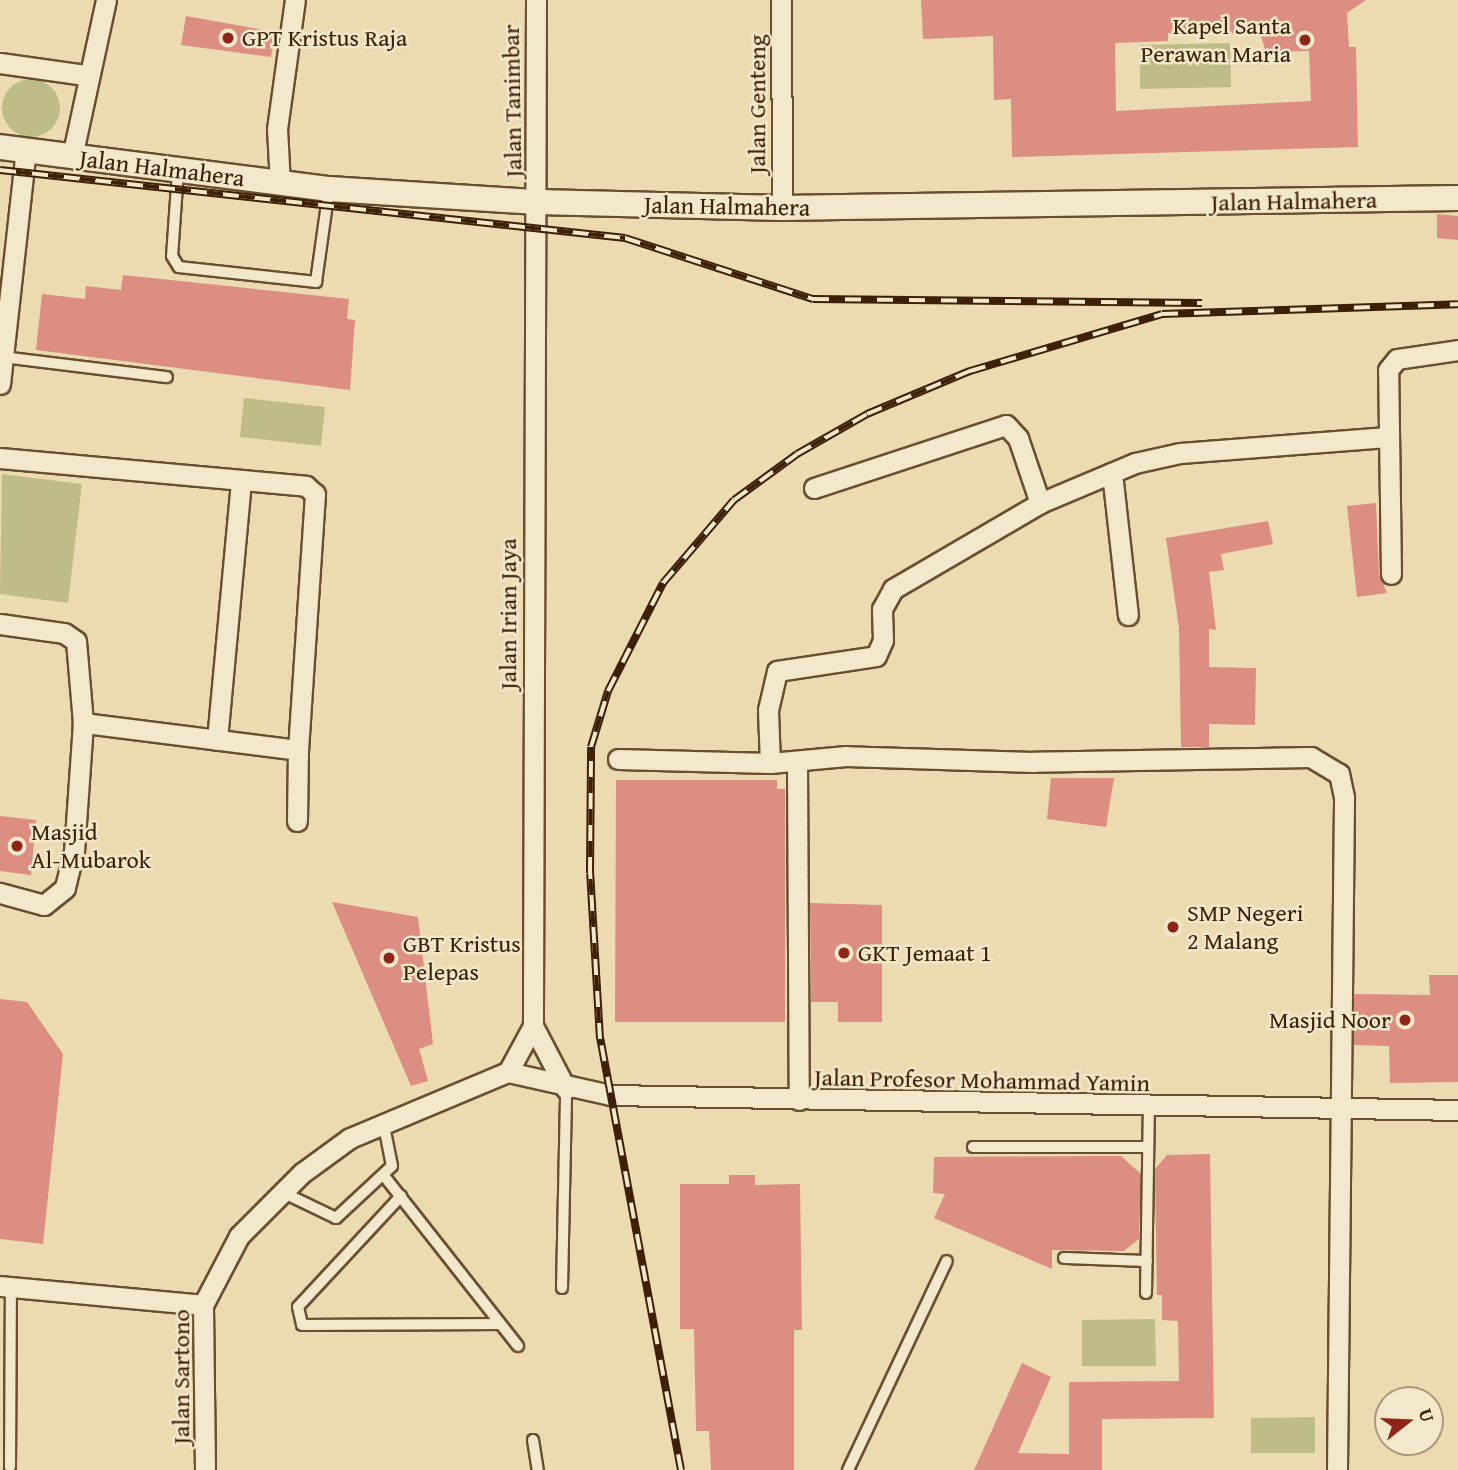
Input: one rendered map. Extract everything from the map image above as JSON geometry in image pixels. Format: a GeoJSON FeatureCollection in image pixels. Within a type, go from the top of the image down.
{"type":"FeatureCollection","features":[{"type":"Feature","properties":{"kind":"street"},"geometry":{"type":"LineString","coordinates":[[72,156],[85,75],[106,0]]}},
{"type":"Feature","properties":{"kind":"street"},"geometry":{"type":"LineString","coordinates":[[280,184],[277,129],[295,0]]}},
{"type":"Feature","properties":{"kind":"street","name":"Jalan Tanimbar"},"geometry":{"type":"LineString","coordinates":[[536,0],[538,202]]}},
{"type":"Feature","properties":{"kind":"street","name":"Jalan Genteng"},"geometry":{"type":"LineString","coordinates":[[781,0],[782,208]]}},
{"type":"Feature","properties":{"kind":"street"},"geometry":{"type":"LineString","coordinates":[[0,63],[85,75]]}},
{"type":"Feature","properties":{"kind":"street","name":"Jalan Halmahera"},"geometry":{"type":"LineString","coordinates":[[0,147],[280,184],[538,202],[782,208],[1458,198]]}},
{"type":"Feature","properties":{"kind":"street"},"geometry":{"type":"LineString","coordinates":[[0,384],[4,357],[5,311],[26,150]]}},
{"type":"Feature","properties":{"kind":"street","name":"Jalan Irian Jaya"},"geometry":{"type":"LineString","coordinates":[[538,202],[533,1026],[566,1089]]}},
{"type":"Feature","properties":{"kind":"street"},"geometry":{"type":"LineString","coordinates":[[1391,575],[1387,438],[1392,363],[1458,350]]}},
{"type":"Feature","properties":{"kind":"street"},"geometry":{"type":"LineString","coordinates":[[814,488],[1006,425],[1018,438],[1040,503]]}},
{"type":"Feature","properties":{"kind":"street"},"geometry":{"type":"LineString","coordinates":[[770,763],[768,710],[777,671],[876,656],[883,640],[882,609],[893,589],[1040,503],[1112,472],[1180,453],[1387,438]]}},
{"type":"Feature","properties":{"kind":"street"},"geometry":{"type":"LineString","coordinates":[[0,458],[306,486],[315,494],[298,750],[297,821]]}},
{"type":"Feature","properties":{"kind":"street"},"geometry":{"type":"LineString","coordinates":[[1112,472],[1128,615]]}},
{"type":"Feature","properties":{"kind":"street"},"geometry":{"type":"LineString","coordinates":[[217,740],[241,482]]}},
{"type":"Feature","properties":{"kind":"street"},"geometry":{"type":"LineString","coordinates":[[0,624],[64,634],[76,641],[83,723],[74,852],[65,888],[44,905],[0,893]]}},
{"type":"Feature","properties":{"kind":"street"},"geometry":{"type":"LineString","coordinates":[[83,723],[298,750]]}},
{"type":"Feature","properties":{"kind":"street"},"geometry":{"type":"LineString","coordinates":[[618,759],[797,764],[846,756],[1327,762],[1339,774],[1344,797],[1343,1112],[1337,1470]]}},
{"type":"Feature","properties":{"kind":"street"},"geometry":{"type":"LineString","coordinates":[[797,764],[799,1100]]}},
{"type":"Feature","properties":{"kind":"street","name":"Jalan Irian Jaya"},"geometry":{"type":"LineString","coordinates":[[508,1072],[533,1026]]}},
{"type":"Feature","properties":{"kind":"street","name":"Jalan Profesor Mohammad Yamin"},"geometry":{"type":"LineString","coordinates":[[508,1072],[566,1089],[799,1100],[1343,1112],[1458,1110]]}},
{"type":"Feature","properties":{"kind":"street","name":"Jalan Sartono"},"geometry":{"type":"LineString","coordinates":[[205,1470],[204,1305],[239,1236],[281,1192],[328,1153],[383,1119],[508,1072]]}},
{"type":"Feature","properties":{"kind":"street"},"geometry":{"type":"LineString","coordinates":[[6,1287],[204,1305]]}},
{"type":"Feature","properties":{"kind":"lane"},"geometry":{"type":"LineString","coordinates":[[178,171],[172,256],[179,267],[316,282],[329,189]]}},
{"type":"Feature","properties":{"kind":"lane"},"geometry":{"type":"LineString","coordinates":[[4,357],[167,377]]}},
{"type":"Feature","properties":{"kind":"lane"},"geometry":{"type":"LineString","coordinates":[[562,1288],[566,1089]]}},
{"type":"Feature","properties":{"kind":"lane"},"geometry":{"type":"LineString","coordinates":[[1146,1293],[1149,1109]]}},
{"type":"Feature","properties":{"kind":"lane"},"geometry":{"type":"LineString","coordinates":[[281,1192],[336,1218],[385,1177],[393,1157],[383,1119]]}},
{"type":"Feature","properties":{"kind":"lane"},"geometry":{"type":"LineString","coordinates":[[973,1147],[1148,1147]]}},
{"type":"Feature","properties":{"kind":"lane"},"geometry":{"type":"LineString","coordinates":[[385,1177],[518,1346]]}},
{"type":"Feature","properties":{"kind":"lane"},"geometry":{"type":"LineString","coordinates":[[401,1196],[298,1307],[302,1325],[499,1324]]}},
{"type":"Feature","properties":{"kind":"lane"},"geometry":{"type":"LineString","coordinates":[[1064,1258],[1147,1261]]}},
{"type":"Feature","properties":{"kind":"lane"},"geometry":{"type":"LineString","coordinates":[[848,1470],[947,1261]]}},
{"type":"Feature","properties":{"kind":"lane"},"geometry":{"type":"LineString","coordinates":[[6,1287],[9,1467]]}},
{"type":"Feature","properties":{"kind":"lane"},"geometry":{"type":"LineString","coordinates":[[533,1440],[538,1470]]}},
{"type":"Feature","properties":{"kind":"shaded area"},"geometry":{"type":"Polygon","coordinates":[[[1230,43],[1231,87],[1140,89],[1140,45],[1230,43]]]}},
{"type":"Feature","properties":{"kind":"shaded area"},"geometry":{"type":"Polygon","coordinates":[[[31,79],[47,84],[55,92],[60,108],[55,124],[47,132],[31,137],[15,132],[7,124],[2,108],[7,92],[15,84],[31,79]]]}},
{"type":"Feature","properties":{"kind":"shaded area"},"geometry":{"type":"Polygon","coordinates":[[[244,398],[325,407],[321,446],[240,437],[244,398]]]}},
{"type":"Feature","properties":{"kind":"shaded area"},"geometry":{"type":"Polygon","coordinates":[[[2,474],[82,484],[68,603],[0,594],[2,474]]]}},
{"type":"Feature","properties":{"kind":"shaded area"},"geometry":{"type":"Polygon","coordinates":[[[1155,1319],[1156,1366],[1082,1366],[1082,1320],[1155,1319]]]}},
{"type":"Feature","properties":{"kind":"shaded area"},"geometry":{"type":"Polygon","coordinates":[[[1315,1417],[1315,1453],[1251,1453],[1251,1418],[1315,1417]]]}},
{"type":"Feature","properties":{"kind":"building"},"geometry":{"type":"Polygon","coordinates":[[[921,0],[1366,0],[1347,13],[1349,47],[1356,47],[1358,147],[1012,157],[1011,99],[994,100],[993,36],[923,39],[921,0]],[[1168,33],[1168,41],[1115,43],[1116,111],[1311,101],[1309,51],[1266,52],[1260,33],[1168,33]]]}},
{"type":"Feature","properties":{"kind":"building","name":"GPT Kristus Raja"},"geometry":{"type":"Polygon","coordinates":[[[186,16],[275,32],[271,57],[181,45],[186,16]]]}},
{"type":"Feature","properties":{"kind":"building"},"geometry":{"type":"Polygon","coordinates":[[[1437,214],[1458,216],[1458,240],[1437,238],[1437,214]]]}},
{"type":"Feature","properties":{"kind":"building"},"geometry":{"type":"Polygon","coordinates":[[[123,275],[349,299],[347,319],[355,320],[350,390],[36,350],[42,294],[85,299],[86,286],[121,290],[123,275]]]}},
{"type":"Feature","properties":{"kind":"building"},"geometry":{"type":"Polygon","coordinates":[[[1376,503],[1379,574],[1387,593],[1357,597],[1347,506],[1376,503]]]}},
{"type":"Feature","properties":{"kind":"building"},"geometry":{"type":"Polygon","coordinates":[[[1268,521],[1273,544],[1221,554],[1224,570],[1209,572],[1216,630],[1209,629],[1209,667],[1256,668],[1255,725],[1209,724],[1209,747],[1181,747],[1179,628],[1166,538],[1268,521]]]}},
{"type":"Feature","properties":{"kind":"building"},"geometry":{"type":"Polygon","coordinates":[[[1051,778],[1114,778],[1106,827],[1047,819],[1051,778]]]}},
{"type":"Feature","properties":{"kind":"building"},"geometry":{"type":"Polygon","coordinates":[[[616,780],[777,780],[777,789],[785,789],[785,1022],[615,1022],[616,780]]]}},
{"type":"Feature","properties":{"kind":"building","name":"Masjid Al-Mubarok"},"geometry":{"type":"Polygon","coordinates":[[[0,816],[36,820],[31,875],[0,871],[0,816]]]}},
{"type":"Feature","properties":{"kind":"building","name":"GBT Kristus Pelepas"},"geometry":{"type":"Polygon","coordinates":[[[332,902],[418,917],[433,1044],[419,1049],[428,1081],[411,1086],[332,902]]]}},
{"type":"Feature","properties":{"kind":"building","name":"GKT Jemaat 1"},"geometry":{"type":"Polygon","coordinates":[[[810,903],[882,905],[882,1022],[838,1022],[838,1002],[811,1002],[810,903]]]}},
{"type":"Feature","properties":{"kind":"building","name":"Masjid Noor"},"geometry":{"type":"Polygon","coordinates":[[[1429,975],[1458,975],[1458,1082],[1390,1083],[1389,1046],[1354,1045],[1354,994],[1430,995],[1429,975]]]}},
{"type":"Feature","properties":{"kind":"building"},"geometry":{"type":"Polygon","coordinates":[[[0,999],[27,1002],[63,1054],[43,1244],[0,1239],[0,999]]]}},
{"type":"Feature","properties":{"kind":"building"},"geometry":{"type":"Polygon","coordinates":[[[1210,1154],[1214,1418],[1102,1419],[1102,1470],[974,1470],[1022,1363],[1051,1377],[1018,1453],[1069,1454],[1069,1382],[1179,1381],[1178,1321],[1162,1320],[1162,1295],[1157,1295],[1155,1169],[1167,1155],[1210,1154]]]}},
{"type":"Feature","properties":{"kind":"building"},"geometry":{"type":"Polygon","coordinates":[[[1121,1156],[1141,1174],[1139,1239],[1124,1251],[1052,1250],[1052,1269],[934,1218],[945,1194],[933,1193],[934,1157],[1121,1156]]]}},
{"type":"Feature","properties":{"kind":"building"},"geometry":{"type":"Polygon","coordinates":[[[729,1175],[755,1175],[755,1185],[800,1184],[802,1330],[794,1330],[794,1470],[711,1470],[709,1431],[696,1431],[694,1329],[680,1329],[680,1184],[729,1184],[729,1175]]]}},
{"type":"Feature","properties":{"kind":"railway"},"geometry":{"type":"LineString","coordinates":[[0,170],[625,238],[813,299],[1202,303]]}},
{"type":"Feature","properties":{"kind":"railway"},"geometry":{"type":"LineString","coordinates":[[681,1470],[600,1039],[590,873],[591,747],[608,691],[663,583],[734,500],[797,454],[867,414],[970,371],[1162,314],[1458,304]]}},
{"type":"Feature","properties":{"kind":"place","name":"GPT Kristus Raja"},"geometry":{"type":"Point","coordinates":[228,38]}},
{"type":"Feature","properties":{"kind":"place","name":"Kapel Santa Perawan Maria"},"geometry":{"type":"Point","coordinates":[1305,40]}},
{"type":"Feature","properties":{"kind":"place","name":"Masjid Al-Mubarok"},"geometry":{"type":"Point","coordinates":[17,846]}},
{"type":"Feature","properties":{"kind":"place","name":"SMP Negeri 2 Malang"},"geometry":{"type":"Point","coordinates":[1173,927]}},
{"type":"Feature","properties":{"kind":"place","name":"GKT Jemaat 1"},"geometry":{"type":"Point","coordinates":[844,953]}},
{"type":"Feature","properties":{"kind":"place","name":"GBT Kristus Pelepas"},"geometry":{"type":"Point","coordinates":[389,958]}},
{"type":"Feature","properties":{"kind":"place","name":"Masjid Noor"},"geometry":{"type":"Point","coordinates":[1405,1020]}}]}
